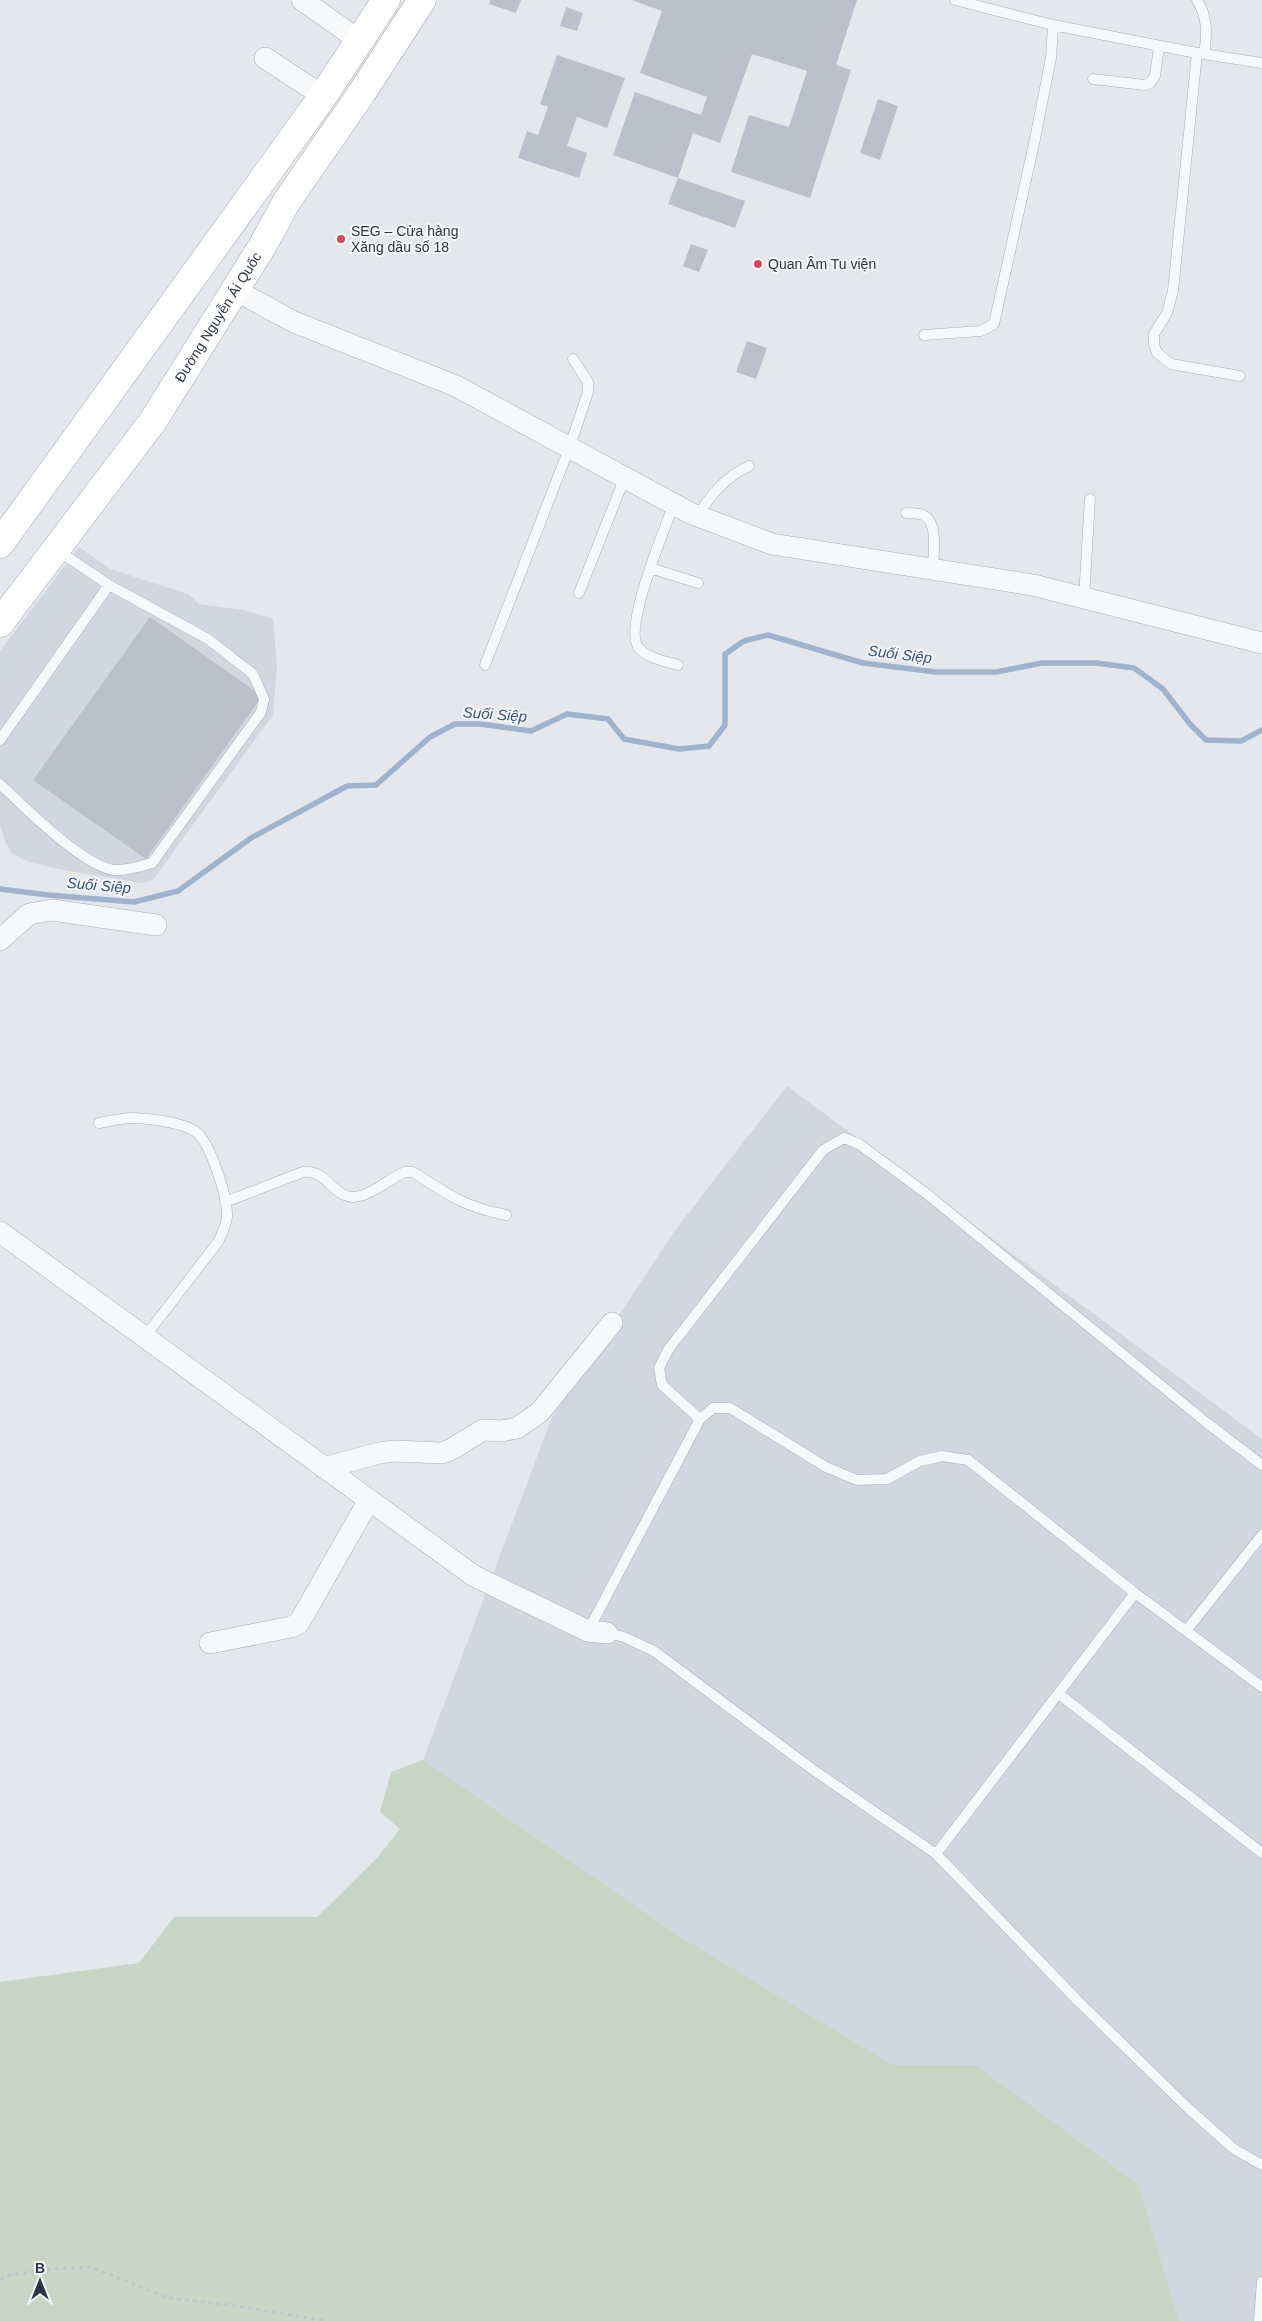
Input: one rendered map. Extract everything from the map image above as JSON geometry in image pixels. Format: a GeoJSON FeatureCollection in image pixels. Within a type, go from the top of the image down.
{"type":"FeatureCollection","features":[{"type":"Feature","properties":{"kind":"main road"},"geometry":{"type":"LineString","coordinates":[[0,544],[323,96],[386,0]]}},
{"type":"Feature","properties":{"kind":"main road","name":"Đường Nguyễn Ái Quốc"},"geometry":{"type":"LineString","coordinates":[[0,623],[153,421],[235,290],[287,201],[361,94],[422,0]]}},
{"type":"Feature","properties":{"kind":"street"},"geometry":{"type":"LineString","coordinates":[[302,0],[328,8],[360,41]]}},
{"type":"Feature","properties":{"kind":"street"},"geometry":{"type":"LineString","coordinates":[[264,58],[323,96]]}},
{"type":"Feature","properties":{"kind":"street"},"geometry":{"type":"LineString","coordinates":[[235,290],[294,322],[456,386],[697,516],[772,544],[1033,584],[1262,643]]}},
{"type":"Feature","properties":{"kind":"street"},"geometry":{"type":"LineString","coordinates":[[0,940],[29,914],[52,910],[156,925]]}},
{"type":"Feature","properties":{"kind":"street"},"geometry":{"type":"LineString","coordinates":[[0,1232],[474,1576],[597,1632]]}},
{"type":"Feature","properties":{"kind":"street"},"geometry":{"type":"LineString","coordinates":[[324,1468],[387,1452],[442,1453],[483,1430],[517,1428],[540,1412],[612,1323]]}},
{"type":"Feature","properties":{"kind":"street"},"geometry":{"type":"LineString","coordinates":[[210,1643],[299,1623],[369,1500]]}},
{"type":"Feature","properties":{"kind":"lane"},"geometry":{"type":"LineString","coordinates":[[955,0],[993,5],[1053,25],[1159,46],[1262,62]]}},
{"type":"Feature","properties":{"kind":"lane"},"geometry":{"type":"LineString","coordinates":[[1197,0],[1207,32],[1200,53],[1173,291],[1167,313],[1154,334],[1154,344],[1157,353],[1171,364],[1240,376]]}},
{"type":"Feature","properties":{"kind":"lane"},"geometry":{"type":"LineString","coordinates":[[924,336],[981,330],[994,324],[1051,58],[1053,25]]}},
{"type":"Feature","properties":{"kind":"lane"},"geometry":{"type":"LineString","coordinates":[[1093,79],[1145,85],[1150,83],[1155,76],[1159,46]]}},
{"type":"Feature","properties":{"kind":"lane"},"geometry":{"type":"LineString","coordinates":[[486,665],[570,446],[588,392],[588,382],[573,359]]}},
{"type":"Feature","properties":{"kind":"lane"},"geometry":{"type":"LineString","coordinates":[[697,516],[720,485],[733,473],[748,466]]}},
{"type":"Feature","properties":{"kind":"lane"},"geometry":{"type":"LineString","coordinates":[[579,593],[625,477]]}},
{"type":"Feature","properties":{"kind":"lane"},"geometry":{"type":"LineString","coordinates":[[1084,597],[1090,499]]}},
{"type":"Feature","properties":{"kind":"lane"},"geometry":{"type":"LineString","coordinates":[[674,504],[650,568],[639,606],[634,636],[638,647],[651,657],[678,665]]}},
{"type":"Feature","properties":{"kind":"lane"},"geometry":{"type":"LineString","coordinates":[[906,513],[922,514],[930,520],[933,530],[933,569]]}},
{"type":"Feature","properties":{"kind":"lane"},"geometry":{"type":"LineString","coordinates":[[0,784],[33,816],[65,842],[104,868],[116,870],[134,868],[152,863],[261,712],[264,699],[260,685],[253,674],[208,639],[109,586],[55,549]]}},
{"type":"Feature","properties":{"kind":"lane"},"geometry":{"type":"LineString","coordinates":[[650,568],[698,583]]}},
{"type":"Feature","properties":{"kind":"lane"},"geometry":{"type":"LineString","coordinates":[[0,740],[109,586]]}},
{"type":"Feature","properties":{"kind":"lane"},"geometry":{"type":"LineString","coordinates":[[99,1123],[129,1118],[181,1125],[196,1131],[203,1138],[222,1184],[227,1216],[224,1231],[218,1242],[144,1338]]}},
{"type":"Feature","properties":{"kind":"lane"},"geometry":{"type":"LineString","coordinates":[[700,1418],[662,1385],[659,1368],[668,1350],[823,1150],[844,1138],[859,1144],[927,1194],[1207,1423],[1262,1465]]}},
{"type":"Feature","properties":{"kind":"lane"},"geometry":{"type":"LineString","coordinates":[[224,1202],[303,1172],[313,1171],[320,1174],[340,1194],[351,1197],[361,1196],[405,1172],[413,1172],[458,1202],[506,1216]]}},
{"type":"Feature","properties":{"kind":"lane"},"geometry":{"type":"LineString","coordinates":[[1262,1687],[1135,1593],[968,1460],[942,1456],[920,1461],[887,1480],[857,1480],[826,1467],[730,1408],[713,1408],[700,1418],[597,1632],[624,1637],[654,1651],[812,1769],[936,1854],[1078,2001],[1190,2110],[1234,2149],[1262,2165]]}},
{"type":"Feature","properties":{"kind":"lane"},"geometry":{"type":"LineString","coordinates":[[1186,1631],[1262,1535]]}},
{"type":"Feature","properties":{"kind":"lane"},"geometry":{"type":"LineString","coordinates":[[936,1854],[1135,1593]]}},
{"type":"Feature","properties":{"kind":"lane"},"geometry":{"type":"LineString","coordinates":[[1059,1694],[1262,1853]]}},
{"type":"Feature","properties":{"kind":"lane"},"geometry":{"type":"LineString","coordinates":[[1259,2321],[1262,2282]]}},
{"type":"Feature","properties":{"kind":"path"},"geometry":{"type":"LineString","coordinates":[[0,2279],[11,2275],[52,2269],[91,2267],[168,2298],[231,2305],[326,2321]]}},
{"type":"Feature","properties":{"kind":"shaded area"},"geometry":{"type":"Polygon","coordinates":[[[79,547],[110,569],[188,594],[199,604],[244,610],[273,619],[277,666],[273,715],[152,881],[141,883],[53,868],[24,860],[12,853],[5,841],[0,825],[0,651],[79,547]]]}},
{"type":"Feature","properties":{"kind":"shaded area"},"geometry":{"type":"Polygon","coordinates":[[[787,1086],[1262,1439],[1262,2321],[1179,2321],[1139,2185],[976,2065],[893,2065],[681,1937],[423,1760],[552,1417],[673,1233],[787,1086]]]}},
{"type":"Feature","properties":{"kind":"green space"},"geometry":{"type":"Polygon","coordinates":[[[423,1760],[681,1937],[893,2065],[976,2065],[1139,2185],[1179,2321],[0,2321],[0,1982],[139,1963],[174,1917],[317,1917],[377,1858],[400,1829],[380,1812],[391,1772],[423,1760]]]}},
{"type":"Feature","properties":{"kind":"building"},"geometry":{"type":"Polygon","coordinates":[[[490,0],[521,0],[516,13],[489,4],[490,0]]]}},
{"type":"Feature","properties":{"kind":"building"},"geometry":{"type":"Polygon","coordinates":[[[632,0],[857,0],[836,65],[851,70],[810,198],[731,172],[749,115],[789,127],[807,71],[752,54],[720,143],[693,133],[678,178],[613,155],[635,92],[701,115],[707,97],[640,73],[662,11],[632,0]]]}},
{"type":"Feature","properties":{"kind":"building"},"geometry":{"type":"Polygon","coordinates":[[[566,7],[583,13],[577,31],[560,26],[566,7]]]}},
{"type":"Feature","properties":{"kind":"building"},"geometry":{"type":"Polygon","coordinates":[[[557,55],[625,78],[607,128],[577,117],[567,146],[587,153],[579,178],[518,158],[527,131],[538,135],[548,107],[540,104],[557,55]]]}},
{"type":"Feature","properties":{"kind":"building"},"geometry":{"type":"Polygon","coordinates":[[[878,99],[898,106],[880,160],[860,153],[878,99]]]}},
{"type":"Feature","properties":{"kind":"building"},"geometry":{"type":"Polygon","coordinates":[[[678,178],[745,201],[735,228],[668,204],[678,178]]]}},
{"type":"Feature","properties":{"kind":"building"},"geometry":{"type":"Polygon","coordinates":[[[691,244],[708,250],[699,272],[683,266],[691,244]]]}},
{"type":"Feature","properties":{"kind":"building"},"geometry":{"type":"Polygon","coordinates":[[[747,341],[767,348],[756,379],[736,372],[747,341]]]}},
{"type":"Feature","properties":{"kind":"building"},"geometry":{"type":"Polygon","coordinates":[[[150,617],[262,696],[146,859],[33,780],[150,617]]]}},
{"type":"Feature","properties":{"kind":"waterway","name":"Suối Siệp"},"geometry":{"type":"LineString","coordinates":[[0,889],[134,902],[178,891],[251,838],[347,786],[376,785],[430,737],[455,724],[480,724],[531,731],[567,714],[608,719],[624,739],[679,749],[709,746],[725,725],[725,654],[744,641],[768,635],[863,663],[936,672],[996,672],[1042,663],[1096,663],[1134,668],[1163,689],[1190,724],[1206,740],[1241,741],[1262,730]]}},
{"type":"Feature","properties":{"kind":"place","name":"SEG – Cửa hàng Xăng dầu số 18"},"geometry":{"type":"Point","coordinates":[341,239]}},
{"type":"Feature","properties":{"kind":"place","name":"Quan Âm Tu viện"},"geometry":{"type":"Point","coordinates":[758,264]}}]}
